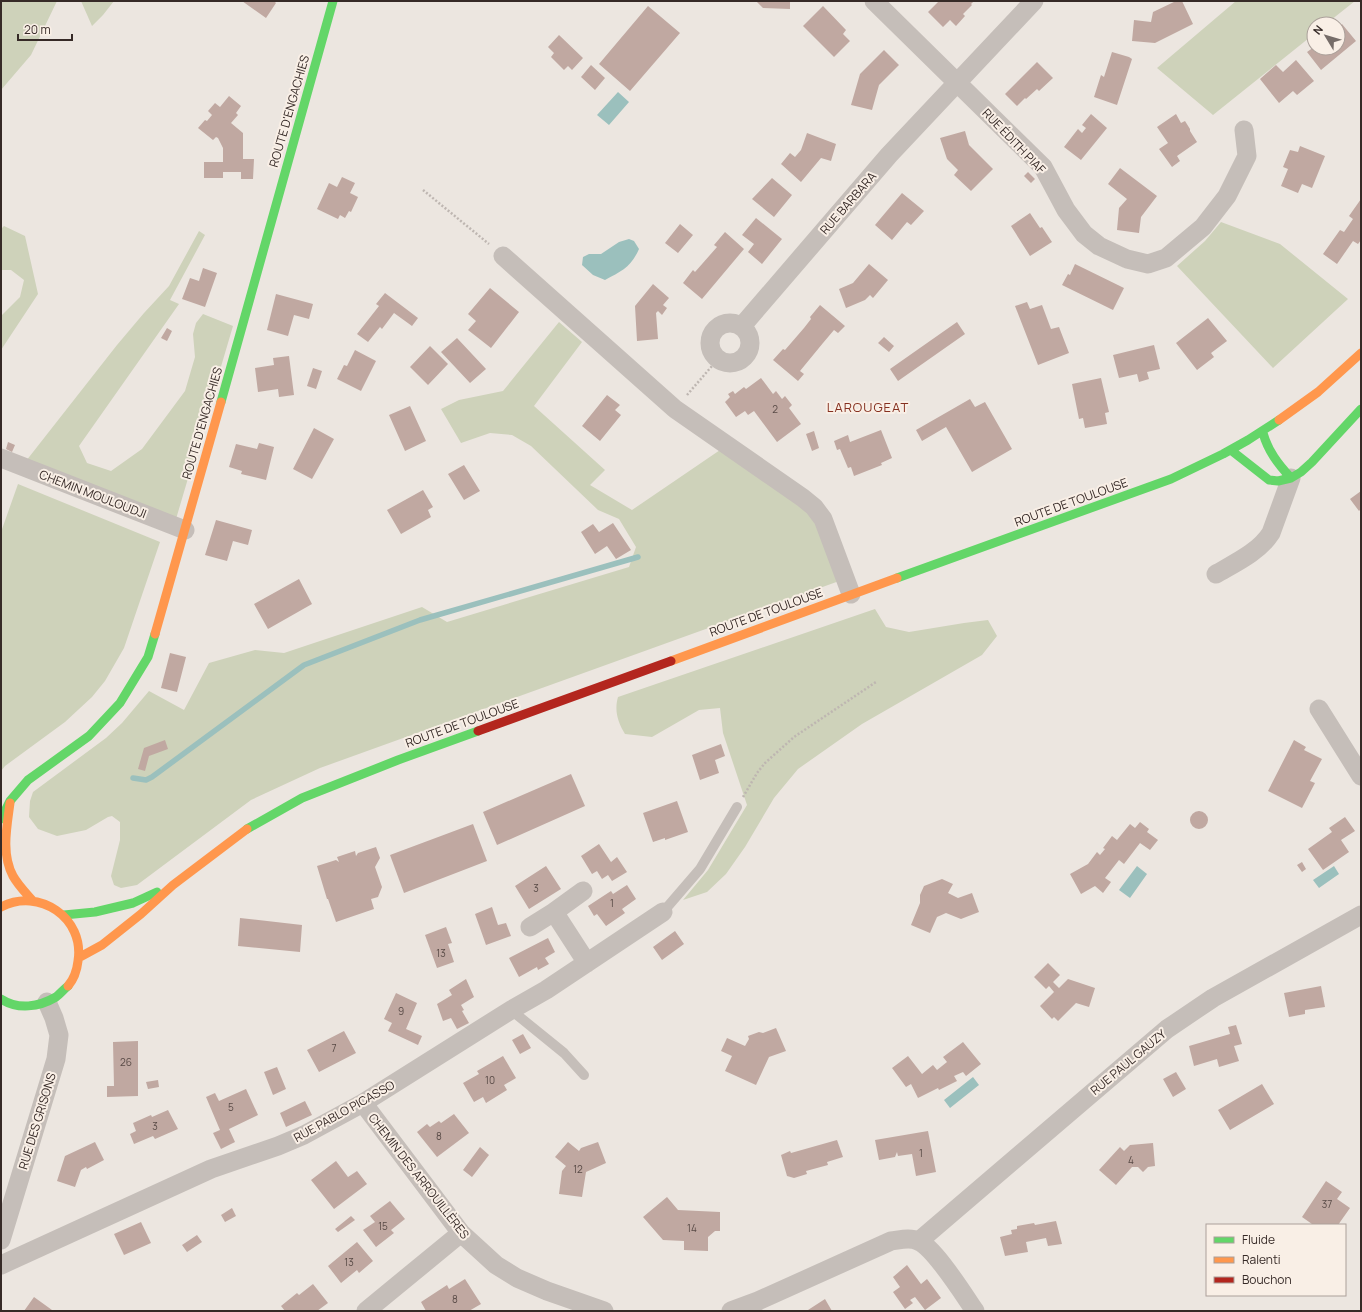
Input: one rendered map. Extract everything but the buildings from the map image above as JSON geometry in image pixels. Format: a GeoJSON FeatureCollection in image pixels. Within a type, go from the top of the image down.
{"type":"FeatureCollection","features":[{"type":"Feature","properties":{"kind":"main road","name":"ROUTE D'ENGACHIES"},"geometry":{"type":"LineString","coordinates":[[1,818],[10,801],[28,780],[89,736],[120,703],[148,657],[333,1]]}},
{"type":"Feature","properties":{"kind":"main road","name":"ROUTE DE TOULOUSE"},"geometry":{"type":"LineString","coordinates":[[80,957],[102,945],[141,914],[173,885],[251,826],[302,798],[398,760],[850,594],[1171,479],[1232,451],[1263,433],[1312,398],[1361,353]]}},
{"type":"Feature","properties":{"kind":"main road"},"geometry":{"type":"LineString","coordinates":[[1232,451],[1269,480],[1278,481],[1291,478],[1301,472],[1312,462],[1361,409]]}},
{"type":"Feature","properties":{"kind":"main road"},"geometry":{"type":"LineString","coordinates":[[1263,433],[1266,445],[1273,457],[1291,478]]}},
{"type":"Feature","properties":{"kind":"main road"},"geometry":{"type":"LineString","coordinates":[[10,801],[6,831],[6,856],[11,875],[32,900]]}},
{"type":"Feature","properties":{"kind":"main road","name":"ROUTE DE TOULOUSE"},"geometry":{"type":"LineString","coordinates":[[64,915],[95,912],[133,902],[173,885]]}},
{"type":"Feature","properties":{"kind":"main road"},"geometry":{"type":"LineString","coordinates":[[1,907],[5,904],[18,900],[32,900],[49,904],[64,915],[73,927],[79,942],[80,957],[77,971],[70,984],[60,995],[47,1002],[33,1006],[18,1006],[2,1001]]}},
{"type":"Feature","properties":{"kind":"street","name":"RUE ÉDITH PIAF"},"geometry":{"type":"LineString","coordinates":[[874,1],[1043,167],[1066,210],[1084,234],[1099,246],[1127,259],[1148,264],[1166,258],[1203,227],[1227,196],[1247,156],[1244,130]]}},
{"type":"Feature","properties":{"kind":"street","name":"RUE BARBARA"},"geometry":{"type":"LineString","coordinates":[[742,326],[889,154],[1034,1]]}},
{"type":"Feature","properties":{"kind":"street"},"geometry":{"type":"LineString","coordinates":[[503,256],[675,409],[804,498],[814,507],[823,520],[850,594]]}},
{"type":"Feature","properties":{"kind":"street"},"geometry":{"type":"LineString","coordinates":[[729,323],[742,326],[747,331],[751,343],[746,355],[742,360],[730,363],[723,362],[718,358],[713,354],[711,348],[710,341],[712,334],[722,325],[729,323]]}},
{"type":"Feature","properties":{"kind":"street","name":"CHEMIN MOULOUDJI"},"geometry":{"type":"LineString","coordinates":[[1,458],[185,530]]}},
{"type":"Feature","properties":{"kind":"street"},"geometry":{"type":"LineString","coordinates":[[1216,574],[1241,560],[1266,541],[1271,533],[1291,478]]}},
{"type":"Feature","properties":{"kind":"street"},"geometry":{"type":"LineString","coordinates":[[1319,709],[1361,776]]}},
{"type":"Feature","properties":{"kind":"street"},"geometry":{"type":"LineString","coordinates":[[530,927],[583,891]]}},
{"type":"Feature","properties":{"kind":"street"},"geometry":{"type":"LineString","coordinates":[[554,912],[587,963]]}},
{"type":"Feature","properties":{"kind":"street","name":"RUE PABLO PICASSO"},"geometry":{"type":"LineString","coordinates":[[1,1265],[211,1169],[278,1146],[304,1135],[363,1103],[511,1010],[546,990],[663,912]]}},
{"type":"Feature","properties":{"kind":"street","name":"RUE PAUL GAUZY"},"geometry":{"type":"LineString","coordinates":[[919,1241],[1167,1029],[1213,998],[1361,915]]}},
{"type":"Feature","properties":{"kind":"street","name":"RUE DES GRISONS"},"geometry":{"type":"LineString","coordinates":[[1,1240],[56,1059],[59,1035],[47,1002]]}},
{"type":"Feature","properties":{"kind":"street","name":"CHEMIN DES ARROUILLÈRES"},"geometry":{"type":"LineString","coordinates":[[363,1103],[461,1233],[496,1265],[517,1278],[604,1311]]}},
{"type":"Feature","properties":{"kind":"street"},"geometry":{"type":"LineString","coordinates":[[366,1311],[461,1233]]}},
{"type":"Feature","properties":{"kind":"street"},"geometry":{"type":"LineString","coordinates":[[731,1311],[758,1301],[891,1241],[911,1239],[919,1241],[933,1253],[975,1311]]}},
{"type":"Feature","properties":{"kind":"lane"},"geometry":{"type":"LineString","coordinates":[[663,912],[700,869],[737,807]]}},
{"type":"Feature","properties":{"kind":"lane"},"geometry":{"type":"LineString","coordinates":[[511,1010],[564,1053],[584,1075]]}},
{"type":"Feature","properties":{"kind":"path"},"geometry":{"type":"LineString","coordinates":[[423,190],[503,256]]}},
{"type":"Feature","properties":{"kind":"path"},"geometry":{"type":"LineString","coordinates":[[675,409],[718,358]]}},
{"type":"Feature","properties":{"kind":"path"},"geometry":{"type":"LineString","coordinates":[[737,807],[757,773],[771,757],[794,737],[876,682]]}},
{"type":"Feature","properties":{"kind":"green space"},"geometry":{"type":"Polygon","coordinates":[[[1,1],[57,1],[31,55],[1,90],[1,1]]]}},
{"type":"Feature","properties":{"kind":"green space"},"geometry":{"type":"Polygon","coordinates":[[[81,1],[114,1],[92,26],[81,1]]]}},
{"type":"Feature","properties":{"kind":"green space"},"geometry":{"type":"Polygon","coordinates":[[[1236,1],[1355,1],[1336,16],[1306,16],[1306,40],[1213,115],[1157,68],[1236,1]]]}},
{"type":"Feature","properties":{"kind":"green space"},"geometry":{"type":"Polygon","coordinates":[[[1221,222],[1280,244],[1348,299],[1273,368],[1177,266],[1205,241],[1221,222]]]}},
{"type":"Feature","properties":{"kind":"green space"},"geometry":{"type":"Polygon","coordinates":[[[4,226],[25,236],[38,294],[1,350],[1,316],[20,297],[24,280],[11,270],[1,270],[1,229],[4,226]]]}},
{"type":"Feature","properties":{"kind":"green space"},"geometry":{"type":"Polygon","coordinates":[[[199,231],[205,235],[170,300],[179,304],[79,446],[87,463],[111,471],[142,449],[185,391],[195,357],[193,334],[196,323],[203,314],[233,326],[176,519],[26,461],[117,345],[169,286],[199,231]]]}},
{"type":"Feature","properties":{"kind":"green space"},"geometry":{"type":"Polygon","coordinates":[[[559,322],[582,342],[534,406],[605,470],[590,485],[632,510],[723,448],[811,514],[842,580],[320,768],[251,800],[137,885],[121,888],[114,885],[111,876],[120,840],[120,822],[112,816],[86,830],[57,836],[38,829],[29,817],[30,801],[33,792],[106,738],[122,723],[149,691],[184,710],[209,663],[255,650],[284,653],[422,607],[447,622],[629,567],[636,547],[619,519],[598,510],[531,446],[512,435],[490,433],[461,443],[441,409],[459,400],[503,391],[559,322]]]}},
{"type":"Feature","properties":{"kind":"green space"},"geometry":{"type":"Polygon","coordinates":[[[18,484],[160,542],[124,648],[105,681],[92,697],[65,722],[5,766],[1,771],[1,532],[18,484]]]}},
{"type":"Feature","properties":{"kind":"green space"},"geometry":{"type":"Polygon","coordinates":[[[875,609],[886,627],[909,632],[988,620],[997,636],[982,655],[862,724],[798,769],[774,798],[745,847],[726,874],[707,892],[683,900],[708,870],[747,805],[723,733],[720,708],[699,710],[652,737],[625,734],[617,716],[616,707],[618,697],[875,609]]]}},
{"type":"Feature","properties":{"kind":"water"},"geometry":{"type":"Polygon","coordinates":[[[618,92],[629,102],[609,125],[597,115],[618,92]]]}},
{"type":"Feature","properties":{"kind":"water"},"geometry":{"type":"Polygon","coordinates":[[[629,239],[634,241],[639,249],[633,260],[616,274],[605,280],[593,275],[582,265],[583,257],[589,254],[601,254],[619,242],[629,239]]]}},
{"type":"Feature","properties":{"kind":"water"},"geometry":{"type":"Polygon","coordinates":[[[1137,866],[1147,874],[1130,898],[1119,890],[1137,866]]]}},
{"type":"Feature","properties":{"kind":"water"},"geometry":{"type":"Polygon","coordinates":[[[1334,866],[1339,874],[1319,888],[1313,880],[1334,866]]]}},
{"type":"Feature","properties":{"kind":"water"},"geometry":{"type":"Polygon","coordinates":[[[973,1077],[979,1085],[950,1108],[944,1100],[973,1077]]]}},
{"type":"Feature","properties":{"kind":"waterway"},"geometry":{"type":"LineString","coordinates":[[133,778],[146,780],[152,777],[304,665],[420,620],[638,557]]}},
{"type":"Feature","properties":{"kind":"traffic: fast"},"geometry":{"type":"LineString","coordinates":[[221,402],[333,1]]}},
{"type":"Feature","properties":{"kind":"traffic: fast"},"geometry":{"type":"LineString","coordinates":[[1232,451],[1269,480],[1278,481],[1291,478],[1301,472],[1312,462],[1361,409]]}},
{"type":"Feature","properties":{"kind":"traffic: fast"},"geometry":{"type":"LineString","coordinates":[[897,578],[1171,479],[1223,454],[1279,420]]}},
{"type":"Feature","properties":{"kind":"traffic: fast"},"geometry":{"type":"LineString","coordinates":[[1263,433],[1274,457],[1291,478]]}},
{"type":"Feature","properties":{"kind":"traffic: fast"},"geometry":{"type":"LineString","coordinates":[[1,819],[10,801],[28,780],[89,736],[120,703],[148,657],[155,634]]}},
{"type":"Feature","properties":{"kind":"traffic: fast"},"geometry":{"type":"LineString","coordinates":[[247,829],[302,798],[398,760],[478,731]]}},
{"type":"Feature","properties":{"kind":"traffic: fast"},"geometry":{"type":"LineString","coordinates":[[64,915],[95,912],[133,903],[157,892]]}},
{"type":"Feature","properties":{"kind":"traffic: fast"},"geometry":{"type":"LineString","coordinates":[[1,999],[14,1005],[36,1005],[56,997],[68,986]]}},
{"type":"Feature","properties":{"kind":"traffic: slow"},"geometry":{"type":"LineString","coordinates":[[1279,420],[1318,392],[1361,353]]}},
{"type":"Feature","properties":{"kind":"traffic: slow"},"geometry":{"type":"LineString","coordinates":[[155,634],[221,402]]}},
{"type":"Feature","properties":{"kind":"traffic: slow"},"geometry":{"type":"LineString","coordinates":[[671,661],[897,578]]}},
{"type":"Feature","properties":{"kind":"traffic: slow"},"geometry":{"type":"LineString","coordinates":[[10,803],[6,840],[7,859],[13,876],[32,900]]}},
{"type":"Feature","properties":{"kind":"traffic: slow"},"geometry":{"type":"LineString","coordinates":[[80,957],[102,945],[141,914],[173,885],[247,829]]}},
{"type":"Feature","properties":{"kind":"traffic: slow"},"geometry":{"type":"LineString","coordinates":[[1,907],[16,902],[30,901],[44,904],[56,910],[67,920],[74,932],[78,946],[77,968],[74,977],[68,986]]}},
{"type":"Feature","properties":{"kind":"traffic: jam"},"geometry":{"type":"LineString","coordinates":[[478,731],[671,661]]}},
{"type":"Feature","properties":{"kind":"district","name":"LAROUGEAT"},"geometry":{"type":"Point","coordinates":[868,407]}}]}
